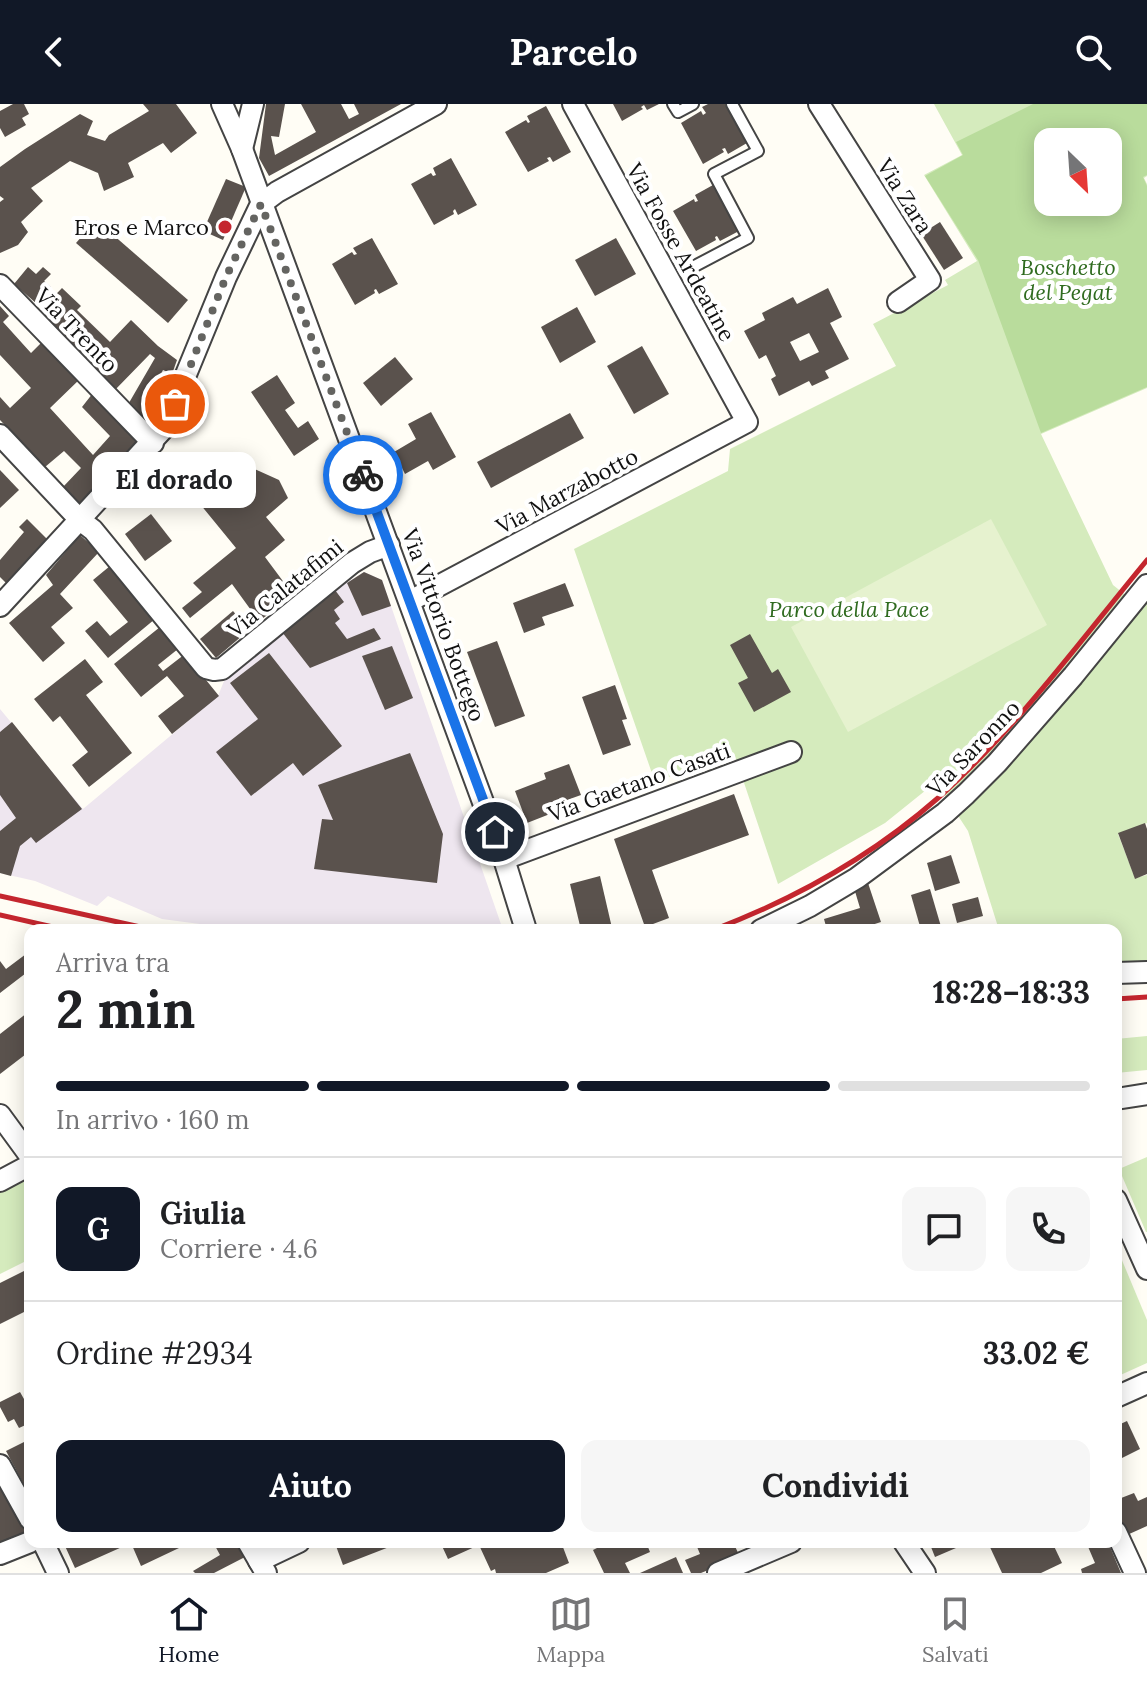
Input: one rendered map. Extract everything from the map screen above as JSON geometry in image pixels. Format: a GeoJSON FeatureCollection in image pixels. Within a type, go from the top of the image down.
{"type":"FeatureCollection","features":[{"type":"Feature","properties":{"kind":"street","name":"Via Vittorio Bottego"},"geometry":{"type":"LineString","coordinates":[[222,104],[242,149],[410,601],[504,859],[524,924]]}},
{"type":"Feature","properties":{"kind":"street"},"geometry":{"type":"LineString","coordinates":[[242,149],[253,104]]}},
{"type":"Feature","properties":{"kind":"street"},"geometry":{"type":"LineString","coordinates":[[0,606],[164,428],[226,277],[261,204],[277,192],[436,104]]}},
{"type":"Feature","properties":{"kind":"street","name":"Via Fosse Ardeatine"},"geometry":{"type":"LineString","coordinates":[[573,104],[747,422]]}},
{"type":"Feature","properties":{"kind":"street","name":"Via Zara"},"geometry":{"type":"LineString","coordinates":[[819,104],[930,280],[898,302]]}},
{"type":"Feature","properties":{"kind":"street","name":"Via Trento"},"geometry":{"type":"LineString","coordinates":[[0,285],[153,443]]}},
{"type":"Feature","properties":{"kind":"street","name":"Via Marzabotto"},"geometry":{"type":"LineString","coordinates":[[410,601],[747,422]]}},
{"type":"Feature","properties":{"kind":"street"},"geometry":{"type":"LineString","coordinates":[[0,435],[80,520]]}},
{"type":"Feature","properties":{"kind":"street","name":"Via Calatafimi"},"geometry":{"type":"LineString","coordinates":[[80,520],[93,530],[206,668],[214,670],[222,669],[352,563],[389,545]]}},
{"type":"Feature","properties":{"kind":"street","name":"Via Saronno"},"geometry":{"type":"LineString","coordinates":[[773,924],[857,878],[966,794],[1054,698],[1147,585]]}},
{"type":"Feature","properties":{"kind":"street","name":"Via Gaetano Casati"},"geometry":{"type":"LineString","coordinates":[[504,859],[791,752]]}},
{"type":"Feature","properties":{"kind":"street"},"geometry":{"type":"LineString","coordinates":[[1122,973],[1147,972]]}},
{"type":"Feature","properties":{"kind":"street"},"geometry":{"type":"LineString","coordinates":[[1122,1098],[1147,1094]]}},
{"type":"Feature","properties":{"kind":"street"},"geometry":{"type":"LineString","coordinates":[[0,1115],[24,1142]]}},
{"type":"Feature","properties":{"kind":"street"},"geometry":{"type":"LineString","coordinates":[[0,1181],[24,1168]]}},
{"type":"Feature","properties":{"kind":"street"},"geometry":{"type":"LineString","coordinates":[[1122,1225],[1147,1269]]}},
{"type":"Feature","properties":{"kind":"street"},"geometry":{"type":"LineString","coordinates":[[1122,1394],[1147,1383]]}},
{"type":"Feature","properties":{"kind":"street"},"geometry":{"type":"LineString","coordinates":[[0,1465],[24,1508]]}},
{"type":"Feature","properties":{"kind":"street"},"geometry":{"type":"LineString","coordinates":[[0,1554],[24,1544]]}},
{"type":"Feature","properties":{"kind":"street"},"geometry":{"type":"LineString","coordinates":[[1122,1545],[1135,1573]]}},
{"type":"Feature","properties":{"kind":"street"},"geometry":{"type":"LineString","coordinates":[[46,1548],[58,1573]]}},
{"type":"Feature","properties":{"kind":"street"},"geometry":{"type":"LineString","coordinates":[[251,1548],[262,1567],[290,1548]]}},
{"type":"Feature","properties":{"kind":"street"},"geometry":{"type":"LineString","coordinates":[[908,1548],[925,1573]]}},
{"type":"Feature","properties":{"kind":"street"},"geometry":{"type":"LineString","coordinates":[[718,1573],[748,1550]]}},
{"type":"Feature","properties":{"kind":"lane"},"geometry":{"type":"LineString","coordinates":[[673,104],[678,112],[693,104]]}},
{"type":"Feature","properties":{"kind":"lane"},"geometry":{"type":"LineString","coordinates":[[689,269],[748,238],[714,174],[758,151],[732,104]]}},
{"type":"Feature","properties":{"kind":"shaded area"},"geometry":{"type":"Polygon","coordinates":[[[364,572],[382,580],[501,924],[200,924],[162,919],[108,896],[97,906],[35,881],[0,873],[0,709],[83,809],[218,696],[226,676],[335,590],[364,572]]]}},
{"type":"Feature","properties":{"kind":"green space","name":"Parco della Pace"},"geometry":{"type":"Polygon","coordinates":[[[934,104],[1147,104],[1147,176],[1144,178],[1147,184],[1147,388],[1041,434],[1113,585],[1138,605],[1147,595],[1147,823],[1118,834],[1135,878],[1147,875],[1147,965],[1122,967],[1122,924],[997,924],[968,831],[936,782],[885,823],[778,884],[734,753],[655,782],[574,549],[728,471],[730,449],[896,366],[873,324],[948,285],[945,280],[977,261],[924,175],[962,155],[934,104]]]}},
{"type":"Feature","properties":{"kind":"green space","name":"Boschetto del Pegat"},"geometry":{"type":"Polygon","coordinates":[[[1033,104],[1147,104],[1147,175],[1143,177],[1147,186],[1147,387],[1041,433],[978,260],[925,176],[963,155],[956,142],[1033,104]]]}},
{"type":"Feature","properties":{"kind":"green space"},"geometry":{"type":"Polygon","coordinates":[[[991,519],[1047,625],[848,732],[791,627],[991,519]]]}},
{"type":"Feature","properties":{"kind":"green space"},"geometry":{"type":"Polygon","coordinates":[[[1147,1036],[1147,1070],[1122,1072],[1122,1038],[1147,1036]]]}},
{"type":"Feature","properties":{"kind":"green space"},"geometry":{"type":"Polygon","coordinates":[[[1147,1157],[1147,1232],[1122,1176],[1122,1168],[1147,1157]]]}},
{"type":"Feature","properties":{"kind":"green space"},"geometry":{"type":"Polygon","coordinates":[[[24,1178],[24,1262],[0,1274],[0,1190],[24,1178]]]}},
{"type":"Feature","properties":{"kind":"green space"},"geometry":{"type":"Polygon","coordinates":[[[1122,1260],[1147,1320],[1147,1363],[1122,1374],[1122,1260]]]}},
{"type":"Feature","properties":{"kind":"building"},"geometry":{"type":"Polygon","coordinates":[[[13,104],[24,104],[29,114],[22,118],[26,125],[5,137],[0,128],[0,111],[13,104]]]}},
{"type":"Feature","properties":{"kind":"building"},"geometry":{"type":"Polygon","coordinates":[[[143,104],[176,104],[197,133],[171,153],[163,143],[128,163],[134,177],[104,191],[98,173],[70,161],[31,188],[43,201],[21,222],[28,232],[18,245],[0,253],[0,202],[4,199],[0,196],[0,167],[80,114],[93,121],[87,135],[105,141],[109,135],[149,111],[143,104]]]}},
{"type":"Feature","properties":{"kind":"building"},"geometry":{"type":"Polygon","coordinates":[[[266,104],[285,104],[279,137],[271,136],[275,155],[316,132],[301,104],[341,104],[349,119],[359,114],[354,104],[401,104],[269,176],[259,158],[266,104]]]}},
{"type":"Feature","properties":{"kind":"building"},"geometry":{"type":"Polygon","coordinates":[[[613,104],[659,104],[647,110],[644,105],[641,107],[643,109],[622,121],[613,104]]]}},
{"type":"Feature","properties":{"kind":"building"},"geometry":{"type":"Polygon","coordinates":[[[725,104],[747,143],[728,154],[725,148],[722,149],[724,152],[703,164],[681,123],[701,111],[703,115],[706,113],[702,107],[725,104]]]}},
{"type":"Feature","properties":{"kind":"building"},"geometry":{"type":"Polygon","coordinates":[[[546,106],[571,152],[553,162],[550,157],[547,158],[549,161],[528,172],[505,132],[526,120],[530,122],[527,116],[546,106]]]}},
{"type":"Feature","properties":{"kind":"building"},"geometry":{"type":"Polygon","coordinates":[[[451,158],[477,205],[458,215],[455,209],[454,214],[434,225],[411,184],[431,173],[436,175],[433,168],[451,158]]]}},
{"type":"Feature","properties":{"kind":"building"},"geometry":{"type":"Polygon","coordinates":[[[226,179],[246,187],[223,240],[203,231],[226,179]]]}},
{"type":"Feature","properties":{"kind":"building"},"geometry":{"type":"Polygon","coordinates":[[[713,185],[739,231],[720,241],[717,236],[716,240],[696,251],[673,211],[694,199],[698,201],[695,195],[713,185]]]}},
{"type":"Feature","properties":{"kind":"building"},"geometry":{"type":"Polygon","coordinates":[[[96,220],[188,300],[168,323],[76,243],[96,220]]]}},
{"type":"Feature","properties":{"kind":"building"},"geometry":{"type":"Polygon","coordinates":[[[940,222],[963,258],[944,270],[921,234],[940,222]]]}},
{"type":"Feature","properties":{"kind":"building"},"geometry":{"type":"Polygon","coordinates":[[[372,238],[398,284],[379,294],[376,289],[375,293],[355,305],[332,264],[352,252],[357,254],[353,248],[372,238]]]}},
{"type":"Feature","properties":{"kind":"building"},"geometry":{"type":"Polygon","coordinates":[[[616,238],[636,274],[595,296],[575,260],[616,238]]]}},
{"type":"Feature","properties":{"kind":"building"},"geometry":{"type":"Polygon","coordinates":[[[28,267],[36,274],[43,267],[51,274],[44,281],[51,287],[37,304],[14,284],[28,267]]]}},
{"type":"Feature","properties":{"kind":"building"},"geometry":{"type":"Polygon","coordinates":[[[62,288],[81,306],[77,310],[110,342],[131,320],[177,360],[172,374],[163,370],[158,380],[168,384],[156,417],[136,420],[126,408],[155,358],[150,354],[114,391],[36,315],[62,288]]]}},
{"type":"Feature","properties":{"kind":"building"},"geometry":{"type":"Polygon","coordinates":[[[828,288],[842,317],[830,323],[849,359],[825,371],[829,378],[812,386],[809,381],[779,396],[771,379],[776,376],[766,355],[759,359],[744,331],[765,320],[762,313],[793,297],[797,304],[828,288]],[[809,333],[790,342],[800,361],[819,352],[809,333]]]}},
{"type":"Feature","properties":{"kind":"building"},"geometry":{"type":"Polygon","coordinates":[[[0,306],[9,316],[3,322],[31,353],[43,341],[80,379],[50,408],[93,455],[110,436],[82,407],[93,393],[139,441],[81,506],[63,487],[81,468],[64,451],[45,467],[0,420],[0,397],[10,408],[31,388],[0,355],[0,306]]]}},
{"type":"Feature","properties":{"kind":"building"},"geometry":{"type":"Polygon","coordinates":[[[577,307],[596,342],[560,363],[541,327],[577,307]]]}},
{"type":"Feature","properties":{"kind":"building"},"geometry":{"type":"Polygon","coordinates":[[[642,346],[669,394],[634,414],[607,366],[642,346]]]}},
{"type":"Feature","properties":{"kind":"building"},"geometry":{"type":"Polygon","coordinates":[[[395,357],[413,379],[381,406],[363,383],[395,357]]]}},
{"type":"Feature","properties":{"kind":"building"},"geometry":{"type":"Polygon","coordinates":[[[277,375],[295,403],[285,410],[298,428],[308,421],[319,439],[294,456],[251,392],[277,375]]]}},
{"type":"Feature","properties":{"kind":"building"},"geometry":{"type":"Polygon","coordinates":[[[431,412],[456,457],[433,470],[428,461],[405,474],[394,452],[416,439],[408,424],[431,412]]]}},
{"type":"Feature","properties":{"kind":"building"},"geometry":{"type":"Polygon","coordinates":[[[570,413],[584,438],[491,488],[477,462],[570,413]]]}},
{"type":"Feature","properties":{"kind":"building"},"geometry":{"type":"Polygon","coordinates":[[[248,466],[279,480],[288,498],[266,517],[285,540],[265,557],[294,596],[259,621],[232,584],[190,618],[182,608],[202,592],[193,583],[236,548],[200,504],[248,466]]]}},
{"type":"Feature","properties":{"kind":"building"},"geometry":{"type":"Polygon","coordinates":[[[0,470],[19,490],[0,508],[0,470]]]}},
{"type":"Feature","properties":{"kind":"building"},"geometry":{"type":"Polygon","coordinates":[[[151,514],[172,541],[145,561],[125,534],[151,514]]]}},
{"type":"Feature","properties":{"kind":"building"},"geometry":{"type":"Polygon","coordinates":[[[27,519],[48,540],[8,585],[0,577],[0,560],[24,532],[19,527],[27,519]]]}},
{"type":"Feature","properties":{"kind":"building"},"geometry":{"type":"Polygon","coordinates":[[[80,535],[99,552],[60,594],[73,608],[51,627],[65,643],[43,662],[9,623],[53,585],[46,575],[80,535]]]}},
{"type":"Feature","properties":{"kind":"building"},"geometry":{"type":"Polygon","coordinates":[[[110,566],[155,619],[108,658],[85,631],[97,621],[110,636],[128,622],[93,580],[110,566]]]}},
{"type":"Feature","properties":{"kind":"building"},"geometry":{"type":"Polygon","coordinates":[[[364,572],[382,580],[391,606],[362,616],[347,583],[364,572]]]}},
{"type":"Feature","properties":{"kind":"building"},"geometry":{"type":"Polygon","coordinates":[[[565,583],[574,606],[542,617],[545,625],[524,633],[513,603],[565,583]]]}},
{"type":"Feature","properties":{"kind":"building"},"geometry":{"type":"Polygon","coordinates":[[[335,590],[344,602],[334,610],[340,619],[335,623],[347,639],[374,628],[381,639],[310,668],[282,632],[335,590]]]}},
{"type":"Feature","properties":{"kind":"building"},"geometry":{"type":"Polygon","coordinates":[[[233,611],[249,630],[216,658],[200,639],[233,611]]]}},
{"type":"Feature","properties":{"kind":"building"},"geometry":{"type":"Polygon","coordinates":[[[160,627],[178,649],[158,665],[163,671],[185,654],[219,696],[172,734],[158,716],[184,696],[167,676],[141,697],[114,664],[160,627]]]}},
{"type":"Feature","properties":{"kind":"building"},"geometry":{"type":"Polygon","coordinates":[[[750,634],[772,673],[778,669],[791,692],[754,712],[738,683],[748,678],[730,645],[750,634]]]}},
{"type":"Feature","properties":{"kind":"building"},"geometry":{"type":"Polygon","coordinates":[[[497,641],[525,716],[495,727],[467,652],[497,641]]]}},
{"type":"Feature","properties":{"kind":"building"},"geometry":{"type":"Polygon","coordinates":[[[392,646],[413,698],[385,710],[362,656],[392,646]]]}},
{"type":"Feature","properties":{"kind":"building"},"geometry":{"type":"Polygon","coordinates":[[[269,653],[342,746],[303,776],[293,763],[251,796],[216,752],[258,719],[230,683],[269,653]]]}},
{"type":"Feature","properties":{"kind":"building"},"geometry":{"type":"Polygon","coordinates":[[[85,659],[103,682],[86,695],[132,753],[89,787],[72,765],[88,752],[60,716],[53,722],[34,699],[85,659]]]}},
{"type":"Feature","properties":{"kind":"building"},"geometry":{"type":"Polygon","coordinates":[[[615,685],[627,719],[622,720],[631,745],[603,755],[582,697],[615,685]]]}},
{"type":"Feature","properties":{"kind":"building"},"geometry":{"type":"Polygon","coordinates":[[[12,722],[82,809],[36,843],[31,837],[20,846],[11,876],[0,873],[0,831],[16,818],[0,795],[0,732],[12,722]]]}},
{"type":"Feature","properties":{"kind":"building"},"geometry":{"type":"Polygon","coordinates":[[[410,753],[443,834],[437,883],[314,869],[322,819],[333,820],[318,785],[410,753]]]}},
{"type":"Feature","properties":{"kind":"building"},"geometry":{"type":"Polygon","coordinates":[[[569,764],[581,795],[553,805],[555,812],[527,823],[515,791],[546,779],[544,773],[569,764]]]}},
{"type":"Feature","properties":{"kind":"building"},"geometry":{"type":"Polygon","coordinates":[[[734,794],[749,835],[652,870],[669,918],[653,924],[644,924],[614,839],[734,794]]]}},
{"type":"Feature","properties":{"kind":"building"},"geometry":{"type":"Polygon","coordinates":[[[1145,823],[1147,874],[1135,879],[1118,833],[1145,823]]]}},
{"type":"Feature","properties":{"kind":"building"},"geometry":{"type":"Polygon","coordinates":[[[951,855],[960,883],[935,891],[927,863],[951,855]]]}},
{"type":"Feature","properties":{"kind":"building"},"geometry":{"type":"Polygon","coordinates":[[[600,876],[611,924],[580,924],[570,884],[600,876]]]}},
{"type":"Feature","properties":{"kind":"building"},"geometry":{"type":"Polygon","coordinates":[[[867,880],[881,922],[825,924],[824,919],[860,908],[854,888],[867,880]]]}},
{"type":"Feature","properties":{"kind":"building"},"geometry":{"type":"Polygon","coordinates":[[[930,889],[940,924],[919,924],[911,895],[930,889]]]}},
{"type":"Feature","properties":{"kind":"building"},"geometry":{"type":"Polygon","coordinates":[[[978,897],[983,916],[957,923],[952,904],[978,897]]]}},
{"type":"Feature","properties":{"kind":"building"},"geometry":{"type":"Polygon","coordinates":[[[24,956],[24,975],[0,993],[0,961],[6,969],[24,956]]]}},
{"type":"Feature","properties":{"kind":"building"},"geometry":{"type":"Polygon","coordinates":[[[24,1015],[24,1056],[0,1074],[0,1034],[24,1015]]]}},
{"type":"Feature","properties":{"kind":"building"},"geometry":{"type":"Polygon","coordinates":[[[24,1271],[24,1312],[0,1324],[0,1283],[24,1271]]]}},
{"type":"Feature","properties":{"kind":"building"},"geometry":{"type":"Polygon","coordinates":[[[20,1392],[24,1399],[24,1426],[19,1428],[14,1419],[8,1422],[0,1402],[20,1392]]]}},
{"type":"Feature","properties":{"kind":"building"},"geometry":{"type":"Polygon","coordinates":[[[1127,1421],[1140,1449],[1122,1458],[1122,1423],[1127,1421]]]}},
{"type":"Feature","properties":{"kind":"building"},"geometry":{"type":"Polygon","coordinates":[[[24,1442],[24,1485],[6,1451],[24,1442]]]}},
{"type":"Feature","properties":{"kind":"building"},"geometry":{"type":"Polygon","coordinates":[[[0,1479],[24,1522],[24,1535],[0,1545],[0,1479]]]}},
{"type":"Feature","properties":{"kind":"building"},"geometry":{"type":"Polygon","coordinates":[[[1134,1493],[1138,1501],[1147,1497],[1147,1526],[1127,1535],[1122,1524],[1122,1498],[1134,1493]]]}},
{"type":"Feature","properties":{"kind":"building"},"geometry":{"type":"Polygon","coordinates":[[[66,1548],[120,1548],[75,1568],[66,1548]]]}},
{"type":"Feature","properties":{"kind":"building"},"geometry":{"type":"Polygon","coordinates":[[[133,1548],[179,1548],[141,1566],[133,1548]]]}},
{"type":"Feature","properties":{"kind":"building"},"geometry":{"type":"Polygon","coordinates":[[[216,1548],[240,1548],[245,1557],[214,1573],[193,1571],[220,1555],[216,1548]]]}},
{"type":"Feature","properties":{"kind":"building"},"geometry":{"type":"Polygon","coordinates":[[[337,1548],[387,1548],[343,1565],[337,1548]]]}},
{"type":"Feature","properties":{"kind":"building"},"geometry":{"type":"Polygon","coordinates":[[[443,1548],[472,1548],[448,1559],[443,1548]]]}},
{"type":"Feature","properties":{"kind":"building"},"geometry":{"type":"Polygon","coordinates":[[[480,1548],[563,1548],[569,1563],[546,1573],[491,1571],[480,1548]]]}},
{"type":"Feature","properties":{"kind":"building"},"geometry":{"type":"Polygon","coordinates":[[[648,1548],[650,1552],[625,1563],[630,1573],[604,1573],[593,1550],[648,1548]]]}},
{"type":"Feature","properties":{"kind":"building"},"geometry":{"type":"Polygon","coordinates":[[[698,1548],[736,1548],[740,1557],[701,1573],[691,1573],[685,1560],[700,1554],[698,1548]]]}},
{"type":"Feature","properties":{"kind":"building"},"geometry":{"type":"Polygon","coordinates":[[[931,1548],[956,1548],[935,1557],[931,1548]]]}},
{"type":"Feature","properties":{"kind":"building"},"geometry":{"type":"Polygon","coordinates":[[[990,1548],[1055,1548],[1062,1563],[1041,1573],[1002,1573],[990,1548]]]}},
{"type":"Feature","properties":{"kind":"building"},"geometry":{"type":"Polygon","coordinates":[[[1089,1548],[1111,1548],[1121,1573],[1082,1573],[1081,1569],[1095,1563],[1089,1548]]]}},
{"type":"Feature","properties":{"kind":"building"},"geometry":{"type":"Polygon","coordinates":[[[676,1557],[683,1573],[640,1573],[676,1557]]]}},
{"type":"Feature","properties":{"kind":"railway"},"geometry":{"type":"LineString","coordinates":[[728,924],[832,874],[887,839],[938,798],[995,743],[1147,560]]}},
{"type":"Feature","properties":{"kind":"railway"},"geometry":{"type":"LineString","coordinates":[[0,896],[127,924]]}},
{"type":"Feature","properties":{"kind":"railway"},"geometry":{"type":"LineString","coordinates":[[0,915],[40,924]]}},
{"type":"Feature","properties":{"kind":"railway"},"geometry":{"type":"LineString","coordinates":[[1122,999],[1147,997]]}},
{"type":"Feature","properties":{"kind":"way so far"},"geometry":{"type":"LineString","coordinates":[[175,404],[226,277],[261,204],[363,475]]}},
{"type":"Feature","properties":{"kind":"place","name":"Eros e Marco"},"geometry":{"type":"Point","coordinates":[225,227]}},
{"type":"Feature","properties":{"kind":"place","name":"El dorado"},"geometry":{"type":"Point","coordinates":[175,404]}},
{"type":"Feature","properties":{"kind":"route"},"geometry":{"type":"LineString","coordinates":[[363,475],[495,832]]}}]}
